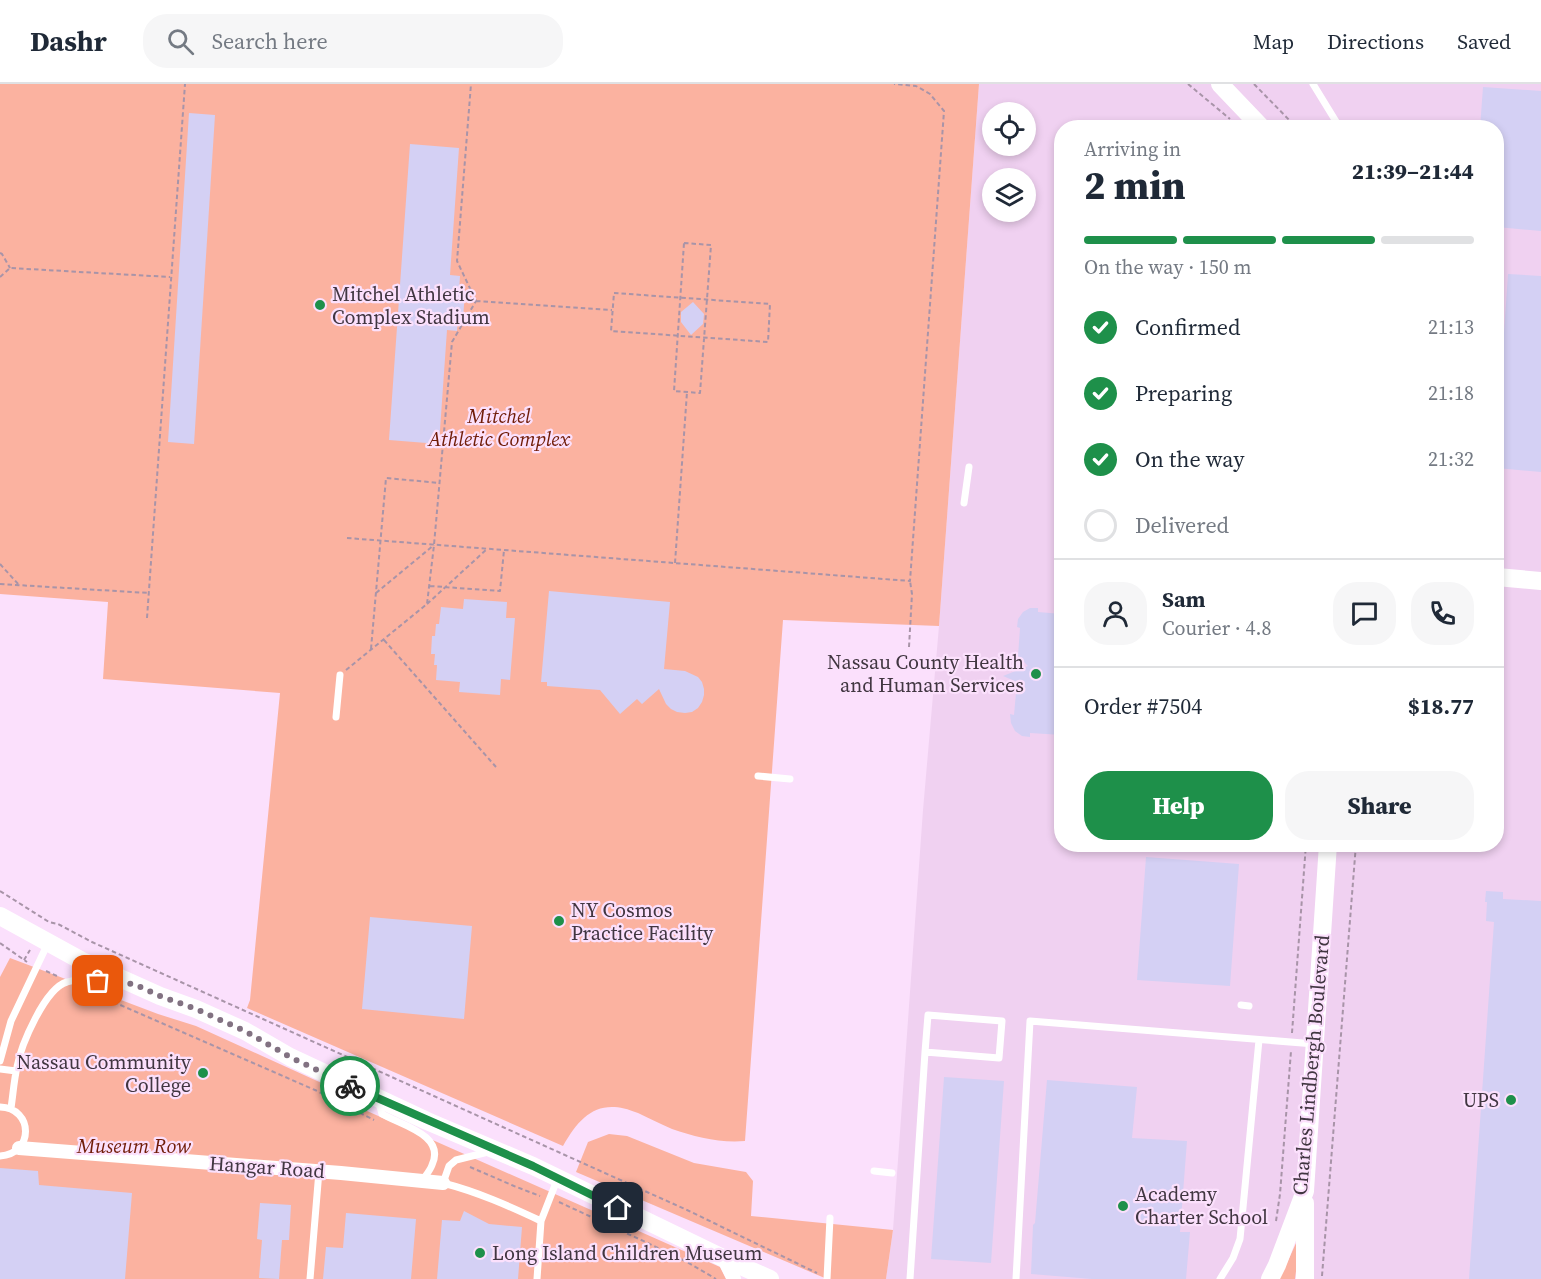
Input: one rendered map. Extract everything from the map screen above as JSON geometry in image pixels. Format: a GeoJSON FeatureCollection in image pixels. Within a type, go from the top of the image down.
{"type":"FeatureCollection","features":[{"type":"Feature","properties":{"kind":"street"},"geometry":{"type":"LineString","coordinates":[[1220,84],[1254,120]]}},
{"type":"Feature","properties":{"kind":"street"},"geometry":{"type":"LineString","coordinates":[[1504,577],[1541,580]]}},
{"type":"Feature","properties":{"kind":"street","name":"Charles Lindbergh Boulevard"},"geometry":{"type":"LineString","coordinates":[[1270,1279],[1278,1265],[1305,1191],[1327,852]]}},
{"type":"Feature","properties":{"kind":"street"},"geometry":{"type":"LineString","coordinates":[[0,916],[82,961],[245,1031],[290,1057],[557,1178],[770,1279]]}},
{"type":"Feature","properties":{"kind":"street","name":"Hangar Road"},"geometry":{"type":"LineString","coordinates":[[19,1148],[443,1183]]}},
{"type":"Feature","properties":{"kind":"street"},"geometry":{"type":"LineString","coordinates":[[1305,1191],[1305,1279]]}},
{"type":"Feature","properties":{"kind":"street"},"geometry":{"type":"LineString","coordinates":[[724,1258],[734,1279]]}},
{"type":"Feature","properties":{"kind":"lane"},"geometry":{"type":"LineString","coordinates":[[1312,84],[1335,120]]}},
{"type":"Feature","properties":{"kind":"lane"},"geometry":{"type":"LineString","coordinates":[[964,503],[969,467]]}},
{"type":"Feature","properties":{"kind":"lane"},"geometry":{"type":"LineString","coordinates":[[336,717],[340,675]]}},
{"type":"Feature","properties":{"kind":"lane"},"geometry":{"type":"LineString","coordinates":[[758,776],[790,778]]}},
{"type":"Feature","properties":{"kind":"lane"},"geometry":{"type":"LineString","coordinates":[[0,1060],[10,1022],[48,943]]}},
{"type":"Feature","properties":{"kind":"lane"},"geometry":{"type":"LineString","coordinates":[[11,1108],[17,1065],[32,1025],[50,994],[64,982],[80,979],[134,984]]}},
{"type":"Feature","properties":{"kind":"lane"},"geometry":{"type":"LineString","coordinates":[[909,1279],[924,1052],[928,1015],[1002,1021],[999,1058],[924,1052]]}},
{"type":"Feature","properties":{"kind":"lane"},"geometry":{"type":"LineString","coordinates":[[1016,1279],[1030,1021],[1315,1044]]}},
{"type":"Feature","properties":{"kind":"lane"},"geometry":{"type":"LineString","coordinates":[[1220,1279],[1233,1258],[1240,1239],[1259,1040]]}},
{"type":"Feature","properties":{"kind":"lane"},"geometry":{"type":"LineString","coordinates":[[0,1069],[16,1071]]}},
{"type":"Feature","properties":{"kind":"lane"},"geometry":{"type":"LineString","coordinates":[[377,1098],[382,1114],[420,1133],[430,1141],[435,1150],[433,1164],[422,1182]]}},
{"type":"Feature","properties":{"kind":"lane"},"geometry":{"type":"LineString","coordinates":[[0,1107],[11,1108],[19,1115],[26,1130],[25,1139],[19,1148],[7,1156],[0,1156]]}},
{"type":"Feature","properties":{"kind":"lane"},"geometry":{"type":"LineString","coordinates":[[496,1151],[456,1160],[449,1166],[443,1183],[468,1189],[541,1221]]}},
{"type":"Feature","properties":{"kind":"lane"},"geometry":{"type":"LineString","coordinates":[[310,1279],[318,1171]]}},
{"type":"Feature","properties":{"kind":"lane"},"geometry":{"type":"LineString","coordinates":[[874,1171],[892,1173]]}},
{"type":"Feature","properties":{"kind":"lane"},"geometry":{"type":"LineString","coordinates":[[537,1279],[541,1221],[557,1178]]}},
{"type":"Feature","properties":{"kind":"lane"},"geometry":{"type":"LineString","coordinates":[[827,1279],[830,1218]]}},
{"type":"Feature","properties":{"kind":"path"},"geometry":{"type":"LineString","coordinates":[[147,618],[185,84]]}},
{"type":"Feature","properties":{"kind":"path"},"geometry":{"type":"LineString","coordinates":[[471,84],[457,261],[476,301]]}},
{"type":"Feature","properties":{"kind":"path"},"geometry":{"type":"LineString","coordinates":[[894,84],[916,86],[930,94],[944,111],[909,581],[912,594],[909,647]]}},
{"type":"Feature","properties":{"kind":"path"},"geometry":{"type":"LineString","coordinates":[[1188,84],[1231,120]]}},
{"type":"Feature","properties":{"kind":"path"},"geometry":{"type":"LineString","coordinates":[[1254,84],[1289,120]]}},
{"type":"Feature","properties":{"kind":"path"},"geometry":{"type":"LineString","coordinates":[[684,243],[711,245],[707,299],[700,393],[674,391],[684,243]]}},
{"type":"Feature","properties":{"kind":"path"},"geometry":{"type":"LineString","coordinates":[[0,253],[10,268]]}},
{"type":"Feature","properties":{"kind":"path"},"geometry":{"type":"LineString","coordinates":[[0,277],[10,268],[171,278]]}},
{"type":"Feature","properties":{"kind":"path"},"geometry":{"type":"LineString","coordinates":[[614,293],[707,299],[770,304],[768,342],[611,331],[614,293]]}},
{"type":"Feature","properties":{"kind":"path"},"geometry":{"type":"LineString","coordinates":[[476,301],[612,310]]}},
{"type":"Feature","properties":{"kind":"path"},"geometry":{"type":"LineString","coordinates":[[427,604],[452,342],[476,301]]}},
{"type":"Feature","properties":{"kind":"path"},"geometry":{"type":"LineString","coordinates":[[675,563],[687,392]]}},
{"type":"Feature","properties":{"kind":"path"},"geometry":{"type":"LineString","coordinates":[[371,650],[386,478],[440,483]]}},
{"type":"Feature","properties":{"kind":"path"},"geometry":{"type":"LineString","coordinates":[[347,538],[909,581]]}},
{"type":"Feature","properties":{"kind":"path"},"geometry":{"type":"LineString","coordinates":[[376,593],[434,545]]}},
{"type":"Feature","properties":{"kind":"path"},"geometry":{"type":"LineString","coordinates":[[340,675],[427,604],[487,549]]}},
{"type":"Feature","properties":{"kind":"path"},"geometry":{"type":"LineString","coordinates":[[429,586],[500,591],[504,550]]}},
{"type":"Feature","properties":{"kind":"path"},"geometry":{"type":"LineString","coordinates":[[0,564],[19,585]]}},
{"type":"Feature","properties":{"kind":"path"},"geometry":{"type":"LineString","coordinates":[[0,584],[149,593]]}},
{"type":"Feature","properties":{"kind":"path"},"geometry":{"type":"LineString","coordinates":[[384,640],[496,767]]}},
{"type":"Feature","properties":{"kind":"path"},"geometry":{"type":"LineString","coordinates":[[1276,1223],[1305,852]]}},
{"type":"Feature","properties":{"kind":"path"},"geometry":{"type":"LineString","coordinates":[[1322,1279],[1355,852]]}},
{"type":"Feature","properties":{"kind":"path"},"geometry":{"type":"LineString","coordinates":[[0,891],[49,922],[58,924],[92,942],[687,1210],[827,1279]]}},
{"type":"Feature","properties":{"kind":"path"},"geometry":{"type":"LineString","coordinates":[[0,943],[24,961],[37,965],[78,987],[315,1089],[378,1122]]}},
{"type":"Feature","properties":{"kind":"path"},"geometry":{"type":"LineString","coordinates":[[456,1160],[514,1186],[562,1203],[652,1245],[716,1279]]}},
{"type":"Feature","properties":{"kind":"shaded area"},"geometry":{"type":"Polygon","coordinates":[[[979,84],[1541,84],[1541,1279],[1302,1279],[1306,1192],[1271,1279],[886,1279],[893,1230],[979,84]]]}},
{"type":"Feature","properties":{"kind":"green space","name":"Mitchel Athletic Complex"},"geometry":{"type":"Polygon","coordinates":[[[0,84],[979,84],[939,626],[783,620],[745,1141],[698,1137],[672,1129],[638,1113],[613,1107],[602,1108],[585,1117],[563,1146],[247,1008],[250,1000],[280,693],[103,679],[108,602],[0,594],[0,84]]]}},
{"type":"Feature","properties":{"kind":"green space","name":"Museum Row"},"geometry":{"type":"Polygon","coordinates":[[[10,958],[196,1026],[337,1090],[358,1107],[720,1267],[726,1279],[0,1279],[0,977],[10,958]]]}},
{"type":"Feature","properties":{"kind":"green space"},"geometry":{"type":"Polygon","coordinates":[[[609,1134],[627,1136],[694,1163],[746,1172],[753,1181],[751,1216],[893,1230],[886,1279],[827,1279],[576,1172],[588,1142],[609,1134]]]}},
{"type":"Feature","properties":{"kind":"green space"},"geometry":{"type":"Polygon","coordinates":[[[1301,1232],[1295,1279],[1277,1279],[1287,1263],[1301,1232]]]}},
{"type":"Feature","properties":{"kind":"building"},"geometry":{"type":"Polygon","coordinates":[[[1483,87],[1541,91],[1541,231],[1504,228],[1504,120],[1481,120],[1483,87]]]}},
{"type":"Feature","properties":{"kind":"building"},"geometry":{"type":"Polygon","coordinates":[[[189,113],[215,115],[194,444],[168,442],[189,113]]]}},
{"type":"Feature","properties":{"kind":"building"},"geometry":{"type":"Polygon","coordinates":[[[410,144],[459,148],[450,275],[460,276],[459,291],[465,292],[463,318],[458,317],[457,331],[447,330],[439,444],[389,440],[410,144]]]}},
{"type":"Feature","properties":{"kind":"building"},"geometry":{"type":"Polygon","coordinates":[[[1508,274],[1541,276],[1541,472],[1504,469],[1504,332],[1508,274]]]}},
{"type":"Feature","properties":{"kind":"building"},"geometry":{"type":"Polygon","coordinates":[[[693,302],[704,314],[703,324],[691,335],[681,322],[681,312],[693,302]]]}},
{"type":"Feature","properties":{"kind":"building"},"geometry":{"type":"Polygon","coordinates":[[[549,591],[670,602],[664,669],[685,671],[698,677],[702,682],[704,695],[698,708],[692,712],[677,712],[666,704],[659,689],[642,704],[637,699],[620,714],[600,690],[547,686],[547,682],[541,682],[549,591]]]}},
{"type":"Feature","properties":{"kind":"building"},"geometry":{"type":"Polygon","coordinates":[[[464,599],[507,602],[506,618],[515,618],[510,680],[501,679],[500,695],[459,692],[460,682],[436,680],[435,654],[431,654],[432,636],[435,636],[436,624],[439,624],[441,607],[463,609],[464,599]]]}},
{"type":"Feature","properties":{"kind":"building","name":"Nassau County Health and Human Services"},"geometry":{"type":"Polygon","coordinates":[[[1030,608],[1038,608],[1038,612],[1054,613],[1054,734],[1030,733],[1030,737],[1022,736],[1015,731],[1011,723],[1010,714],[1014,715],[1017,682],[1003,676],[1028,666],[1018,656],[1020,628],[1017,627],[1018,619],[1030,608]]]}},
{"type":"Feature","properties":{"kind":"building"},"geometry":{"type":"Polygon","coordinates":[[[1146,857],[1239,864],[1230,986],[1137,980],[1146,857]]]}},
{"type":"Feature","properties":{"kind":"building","name":"UPS"},"geometry":{"type":"Polygon","coordinates":[[[1486,891],[1503,892],[1503,899],[1541,901],[1541,1279],[1469,1279],[1494,922],[1486,921],[1486,891]]]}},
{"type":"Feature","properties":{"kind":"building"},"geometry":{"type":"Polygon","coordinates":[[[370,917],[472,926],[464,1019],[362,1009],[370,917]]]}},
{"type":"Feature","properties":{"kind":"building"},"geometry":{"type":"Polygon","coordinates":[[[944,1077],[1004,1081],[991,1263],[931,1259],[944,1077]]]}},
{"type":"Feature","properties":{"kind":"building"},"geometry":{"type":"Polygon","coordinates":[[[1047,1080],[1137,1087],[1132,1138],[1187,1141],[1180,1232],[1190,1232],[1186,1279],[1092,1279],[1031,1274],[1033,1225],[1047,1080]]]}},
{"type":"Feature","properties":{"kind":"building","name":"Museum Row"},"geometry":{"type":"Polygon","coordinates":[[[0,1168],[38,1171],[39,1185],[132,1193],[125,1279],[0,1279],[0,1168]]]}},
{"type":"Feature","properties":{"kind":"building"},"geometry":{"type":"Polygon","coordinates":[[[260,1203],[291,1205],[289,1240],[282,1240],[279,1279],[259,1278],[262,1240],[257,1239],[260,1203]]]}},
{"type":"Feature","properties":{"kind":"building","name":"Long Island Children Museum"},"geometry":{"type":"Polygon","coordinates":[[[464,1211],[489,1224],[522,1227],[518,1279],[437,1279],[442,1220],[460,1221],[464,1211]]]}},
{"type":"Feature","properties":{"kind":"building"},"geometry":{"type":"Polygon","coordinates":[[[346,1213],[416,1219],[411,1279],[323,1279],[326,1247],[343,1248],[346,1213]]]}},
{"type":"Feature","properties":{"kind":"way so far"},"geometry":{"type":"LineString","coordinates":[[98,981],[134,984],[196,1009],[245,1031],[290,1057],[350,1086]]}},
{"type":"Feature","properties":{"kind":"place","name":"Mitchel Athletic Complex Stadium"},"geometry":{"type":"Point","coordinates":[320,305]}},
{"type":"Feature","properties":{"kind":"place","name":"Nassau County Health and Human Services"},"geometry":{"type":"Point","coordinates":[1036,674]}},
{"type":"Feature","properties":{"kind":"place","name":"NY Cosmos Practice Facility"},"geometry":{"type":"Point","coordinates":[559,921]}},
{"type":"Feature","properties":{"kind":"place","name":"Nassau Community College"},"geometry":{"type":"Point","coordinates":[203,1073]}},
{"type":"Feature","properties":{"kind":"place","name":"UPS"},"geometry":{"type":"Point","coordinates":[1511,1100]}},
{"type":"Feature","properties":{"kind":"place","name":"Academy Charter School"},"geometry":{"type":"Point","coordinates":[1123,1206]}},
{"type":"Feature","properties":{"kind":"place","name":"Long Island Children Museum"},"geometry":{"type":"Point","coordinates":[480,1253]}},
{"type":"Feature","properties":{"kind":"route"},"geometry":{"type":"LineString","coordinates":[[350,1086],[533,1166],[618,1208]]}}]}
